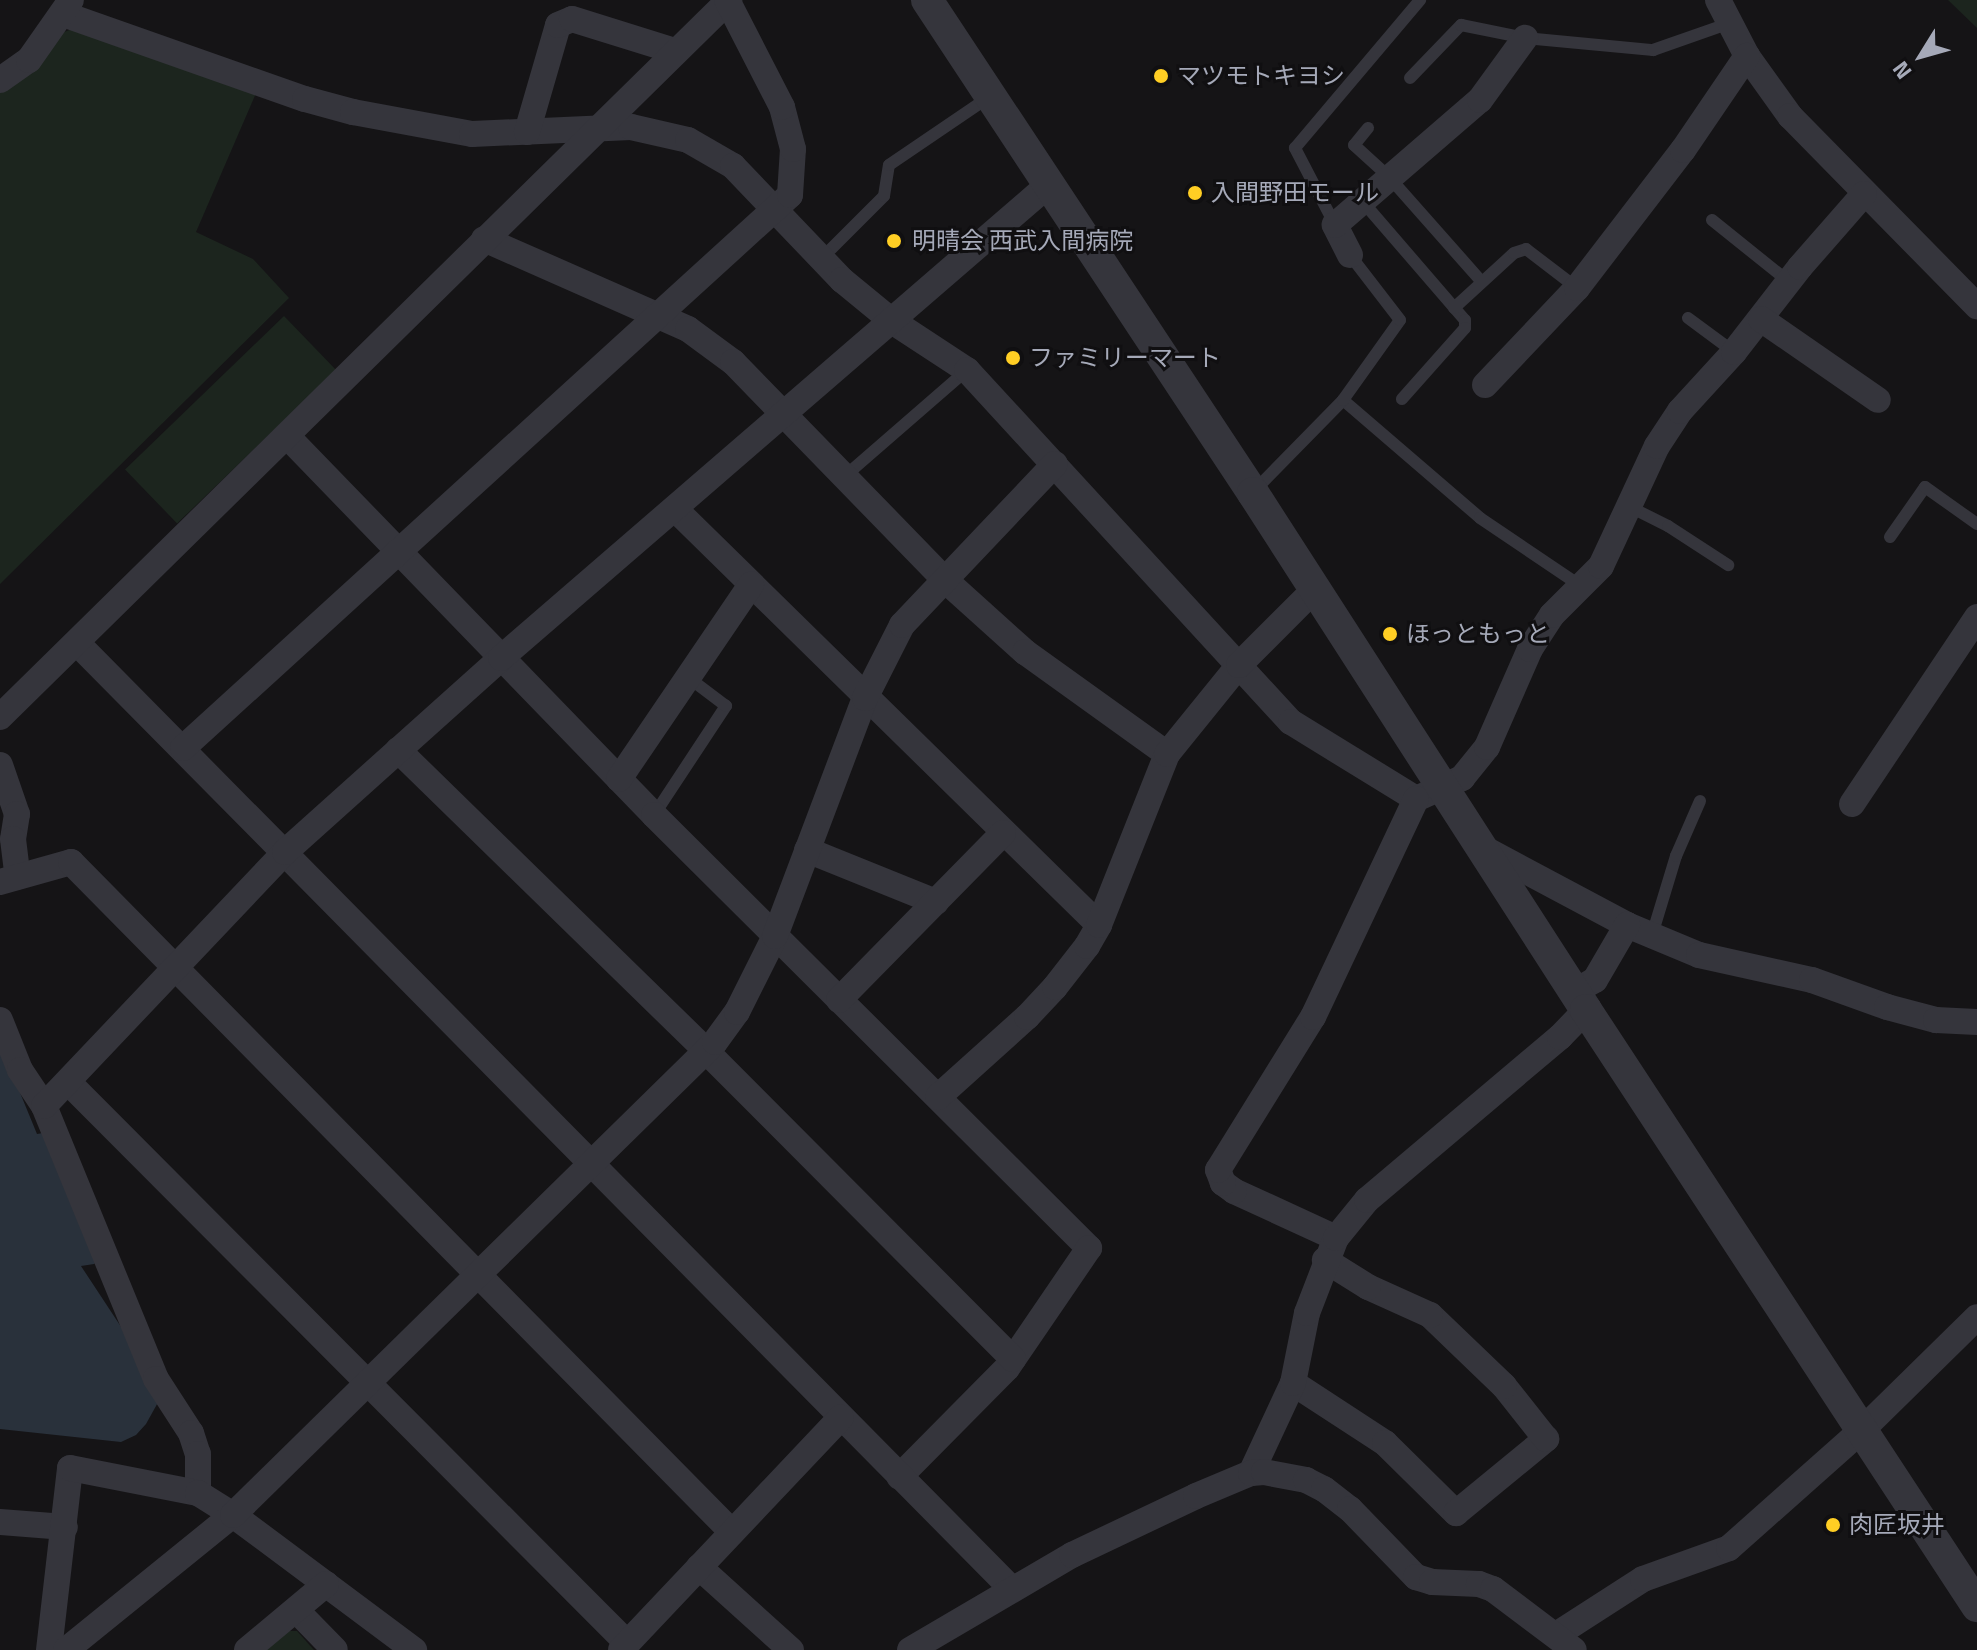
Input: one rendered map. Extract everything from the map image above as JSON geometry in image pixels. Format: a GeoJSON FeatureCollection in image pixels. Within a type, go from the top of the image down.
{"type":"FeatureCollection","features":[{"type":"Feature","properties":{"kind":"street"},"geometry":{"type":"LineString","coordinates":[[0,717],[78,644],[728,0],[774,90],[793,149],[790,195],[183,748]]}},
{"type":"Feature","properties":{"kind":"street"},"geometry":{"type":"LineString","coordinates":[[927,0],[1315,589],[1430,794],[1483,848],[1977,1606]]}},
{"type":"Feature","properties":{"kind":"street"},"geometry":{"type":"LineString","coordinates":[[0,80],[29,60],[67,7],[305,99],[353,112],[472,134],[631,127],[688,140],[748,178],[842,280],[892,321],[967,370],[1291,722],[1430,794]]}},
{"type":"Feature","properties":{"kind":"street"},"geometry":{"type":"LineString","coordinates":[[1724,11],[1747,56],[1790,116],[1977,306]]}},
{"type":"Feature","properties":{"kind":"street"},"geometry":{"type":"LineString","coordinates":[[527,132],[558,25],[572,19],[675,51]]}},
{"type":"Feature","properties":{"kind":"street"},"geometry":{"type":"LineString","coordinates":[[1350,255],[1335,225],[1480,100],[1525,38]]}},
{"type":"Feature","properties":{"kind":"street"},"geometry":{"type":"LineString","coordinates":[[1485,385],[1516,347],[1577,288],[1683,150],[1747,56]]}},
{"type":"Feature","properties":{"kind":"street"},"geometry":{"type":"LineString","coordinates":[[44,1106],[285,852],[501,658],[1047,186]]}},
{"type":"Feature","properties":{"kind":"street"},"geometry":{"type":"LineString","coordinates":[[1293,1383],[1385,1443],[1456,1513],[1546,1439],[1504,1386],[1430,1315],[1368,1287],[1330,1249],[1223,1183],[1218,1170],[1313,1017],[1430,794],[1462,778],[1487,747],[1530,649],[1552,615],[1601,566],[1657,446],[1680,411],[1734,352],[1864,194]]}},
{"type":"Feature","properties":{"kind":"street"},"geometry":{"type":"LineString","coordinates":[[484,239],[688,329],[733,362],[945,580],[1025,652],[1167,754]]}},
{"type":"Feature","properties":{"kind":"street"},"geometry":{"type":"LineString","coordinates":[[1761,319],[1878,400]]}},
{"type":"Feature","properties":{"kind":"street"},"geometry":{"type":"LineString","coordinates":[[287,436],[654,815],[1089,1248],[1013,1359],[899,1477]]}},
{"type":"Feature","properties":{"kind":"street"},"geometry":{"type":"LineString","coordinates":[[66,1650],[233,1515],[706,1051],[737,1012],[775,936],[865,698],[902,625],[1055,464]]}},
{"type":"Feature","properties":{"kind":"street"},"geometry":{"type":"LineString","coordinates":[[675,509],[1099,925]]}},
{"type":"Feature","properties":{"kind":"street"},"geometry":{"type":"LineString","coordinates":[[619,779],[751,585]]}},
{"type":"Feature","properties":{"kind":"street"},"geometry":{"type":"LineString","coordinates":[[938,1097],[1055,987],[1099,925],[1167,754],[1239,665],[1315,589]]}},
{"type":"Feature","properties":{"kind":"street"},"geometry":{"type":"LineString","coordinates":[[1852,804],[1977,617]]}},
{"type":"Feature","properties":{"kind":"street"},"geometry":{"type":"LineString","coordinates":[[78,644],[1012,1589]]}},
{"type":"Feature","properties":{"kind":"street"},"geometry":{"type":"LineString","coordinates":[[398,750],[706,1051],[1013,1359]]}},
{"type":"Feature","properties":{"kind":"street"},"geometry":{"type":"LineString","coordinates":[[0,765],[17,814],[9,880],[71,862],[732,1532]]}},
{"type":"Feature","properties":{"kind":"street"},"geometry":{"type":"LineString","coordinates":[[839,1000],[1003,833]]}},
{"type":"Feature","properties":{"kind":"street"},"geometry":{"type":"LineString","coordinates":[[1483,848],[1627,925],[1699,955],[1812,980],[1887,1007],[1936,1020],[1977,1022]]}},
{"type":"Feature","properties":{"kind":"street"},"geometry":{"type":"LineString","coordinates":[[807,850],[936,902]]}},
{"type":"Feature","properties":{"kind":"street"},"geometry":{"type":"LineString","coordinates":[[1251,1473],[1293,1383],[1307,1313],[1330,1249],[1367,1200],[1560,1037],[1627,925]]}},
{"type":"Feature","properties":{"kind":"street"},"geometry":{"type":"LineString","coordinates":[[0,1020],[20,1070],[44,1106],[156,1379],[191,1433],[198,1454],[198,1493]]}},
{"type":"Feature","properties":{"kind":"street"},"geometry":{"type":"LineString","coordinates":[[68,1082],[624,1647],[841,1417]]}},
{"type":"Feature","properties":{"kind":"street"},"geometry":{"type":"LineString","coordinates":[[910,1650],[992,1605],[1012,1589],[1072,1555],[1251,1473],[1281,1474],[1324,1489],[1350,1509],[1416,1577],[1432,1582],[1479,1584],[1493,1589],[1565,1642],[1643,1579],[1729,1548],[1862,1430],[1977,1317]]}},
{"type":"Feature","properties":{"kind":"street"},"geometry":{"type":"LineString","coordinates":[[49,1650],[70,1468],[198,1493],[233,1515],[414,1650]]}},
{"type":"Feature","properties":{"kind":"street"},"geometry":{"type":"LineString","coordinates":[[0,1522],[65,1527]]}},
{"type":"Feature","properties":{"kind":"street"},"geometry":{"type":"LineString","coordinates":[[699,1567],[791,1650]]}},
{"type":"Feature","properties":{"kind":"street"},"geometry":{"type":"LineString","coordinates":[[247,1650],[326,1584]]}},
{"type":"Feature","properties":{"kind":"street"},"geometry":{"type":"LineString","coordinates":[[297,1611],[335,1650]]}},
{"type":"Feature","properties":{"kind":"lane"},"geometry":{"type":"LineString","coordinates":[[1335,225],[1295,148],[1420,0]]}},
{"type":"Feature","properties":{"kind":"lane"},"geometry":{"type":"LineString","coordinates":[[1410,78],[1461,25],[1525,38],[1653,50],[1724,11]]}},
{"type":"Feature","properties":{"kind":"lane"},"geometry":{"type":"LineString","coordinates":[[831,249],[884,196],[889,165],[989,97]]}},
{"type":"Feature","properties":{"kind":"lane"},"geometry":{"type":"LineString","coordinates":[[1368,128],[1354,145],[1389,177],[1482,282]]}},
{"type":"Feature","properties":{"kind":"lane"},"geometry":{"type":"LineString","coordinates":[[1363,202],[1465,320],[1465,328],[1402,399]]}},
{"type":"Feature","properties":{"kind":"lane"},"geometry":{"type":"LineString","coordinates":[[1712,220],[1789,282]]}},
{"type":"Feature","properties":{"kind":"lane"},"geometry":{"type":"LineString","coordinates":[[1454,308],[1514,253],[1526,249],[1577,288]]}},
{"type":"Feature","properties":{"kind":"lane"},"geometry":{"type":"LineString","coordinates":[[1253,493],[1343,400],[1400,320],[1350,255]]}},
{"type":"Feature","properties":{"kind":"lane"},"geometry":{"type":"LineString","coordinates":[[1688,318],[1734,352]]}},
{"type":"Feature","properties":{"kind":"lane"},"geometry":{"type":"LineString","coordinates":[[845,476],[967,370]]}},
{"type":"Feature","properties":{"kind":"lane"},"geometry":{"type":"LineString","coordinates":[[1343,400],[1480,518],[1581,586]]}},
{"type":"Feature","properties":{"kind":"lane"},"geometry":{"type":"LineString","coordinates":[[1890,537],[1925,487],[1977,524]]}},
{"type":"Feature","properties":{"kind":"lane"},"geometry":{"type":"LineString","coordinates":[[1628,506],[1668,526],[1728,565]]}},
{"type":"Feature","properties":{"kind":"lane"},"geometry":{"type":"LineString","coordinates":[[654,815],[726,706],[689,678]]}},
{"type":"Feature","properties":{"kind":"lane"},"geometry":{"type":"LineString","coordinates":[[1652,935],[1676,856],[1700,801]]}},
{"type":"Feature","properties":{"kind":"shaded area"},"geometry":{"type":"Polygon","coordinates":[[[1948,0],[1977,0],[1977,28],[1948,0]]]}},
{"type":"Feature","properties":{"kind":"shaded area"},"geometry":{"type":"Polygon","coordinates":[[[77,27],[257,91],[196,232],[253,259],[289,298],[0,584],[0,90],[54,36],[77,27]]]}},
{"type":"Feature","properties":{"kind":"shaded area"},"geometry":{"type":"Polygon","coordinates":[[[284,316],[336,370],[177,523],[125,470],[284,316]]]}},
{"type":"Feature","properties":{"kind":"shaded area"},"geometry":{"type":"Polygon","coordinates":[[[0,1044],[37,1134],[49,1132],[100,1259],[94,1264],[81,1266],[135,1348],[161,1397],[146,1424],[136,1435],[121,1442],[0,1429],[0,1044]]]}},
{"type":"Feature","properties":{"kind":"shaded area"},"geometry":{"type":"Polygon","coordinates":[[[286,1631],[297,1631],[314,1650],[262,1650],[286,1631]]]}},
{"type":"Feature","properties":{"kind":"place","name":"マツモトキヨシ"},"geometry":{"type":"Point","coordinates":[1161,76]}},
{"type":"Feature","properties":{"kind":"place","name":"入間野田モール"},"geometry":{"type":"Point","coordinates":[1195,193]}},
{"type":"Feature","properties":{"kind":"place","name":"明晴会 西武入間病院"},"geometry":{"type":"Point","coordinates":[894,241]}},
{"type":"Feature","properties":{"kind":"place","name":"ファミリーマート"},"geometry":{"type":"Point","coordinates":[1013,358]}},
{"type":"Feature","properties":{"kind":"place","name":"ほっともっと"},"geometry":{"type":"Point","coordinates":[1390,634]}},
{"type":"Feature","properties":{"kind":"place","name":"肉匠坂井"},"geometry":{"type":"Point","coordinates":[1833,1525]}}]}
